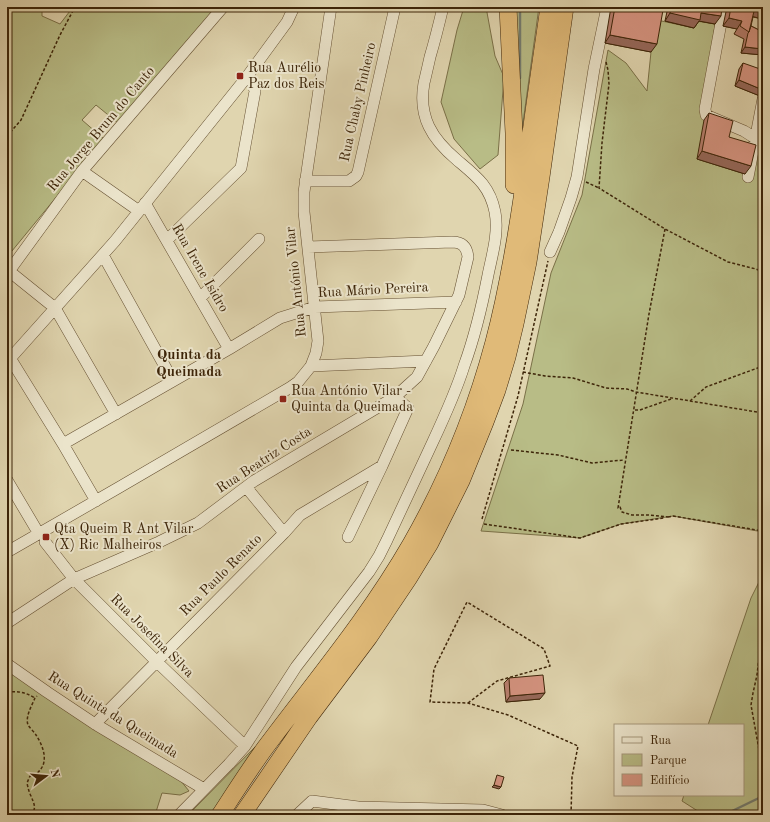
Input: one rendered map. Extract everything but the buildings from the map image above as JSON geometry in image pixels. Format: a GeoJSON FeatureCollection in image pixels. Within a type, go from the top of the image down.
{"type":"FeatureCollection","features":[{"type":"Feature","properties":{"kind":"highway"},"geometry":{"type":"LineString","coordinates":[[424,520],[474,388],[503,274],[515,182],[508,7]]}},
{"type":"Feature","properties":{"kind":"highway"},"geometry":{"type":"LineString","coordinates":[[220,815],[264,749],[339,652],[377,597],[424,520],[463,437],[485,374],[510,274],[549,7]]}},
{"type":"Feature","properties":{"kind":"highway"},"geometry":{"type":"LineString","coordinates":[[242,815],[309,717],[369,637],[408,579],[430,543],[461,481],[485,422],[507,357],[528,262],[565,7]]}},
{"type":"Feature","properties":{"kind":"highway"},"geometry":{"type":"LineString","coordinates":[[541,177],[564,51],[570,7]]}},
{"type":"Feature","properties":{"kind":"street","name":"Rua Jorge Brum do Canto"},"geometry":{"type":"LineString","coordinates":[[8,272],[82,171],[223,7]]}},
{"type":"Feature","properties":{"kind":"street"},"geometry":{"type":"LineString","coordinates":[[96,501],[63,444],[8,360],[115,241],[246,78],[287,22],[294,7]]}},
{"type":"Feature","properties":{"kind":"street","name":"Rua António Vilar"},"geometry":{"type":"LineString","coordinates":[[7,552],[42,538],[96,501],[291,387],[298,382],[312,366],[318,341],[303,201],[331,7]]}},
{"type":"Feature","properties":{"kind":"street","name":"Rua Chaby Pinheiro"},"geometry":{"type":"LineString","coordinates":[[305,181],[350,181],[356,176],[395,7]]}},
{"type":"Feature","properties":{"kind":"street"},"geometry":{"type":"LineString","coordinates":[[179,815],[245,746],[296,667],[379,556],[449,406],[464,366],[478,319],[496,236],[496,223],[495,212],[489,194],[479,179],[444,149],[435,139],[426,119],[423,101],[424,84],[443,7]]}},
{"type":"Feature","properties":{"kind":"street"},"geometry":{"type":"LineString","coordinates":[[550,252],[572,198],[577,177],[594,68],[607,7]]}},
{"type":"Feature","properties":{"kind":"street"},"geometry":{"type":"LineString","coordinates":[[724,7],[705,109],[706,115],[744,131],[756,138]]}},
{"type":"Feature","properties":{"kind":"street"},"geometry":{"type":"LineString","coordinates":[[167,240],[241,168],[255,91],[252,81],[246,78]]}},
{"type":"Feature","properties":{"kind":"street"},"geometry":{"type":"LineString","coordinates":[[748,177],[763,99]]}},
{"type":"Feature","properties":{"kind":"street"},"geometry":{"type":"LineString","coordinates":[[82,171],[142,207]]}},
{"type":"Feature","properties":{"kind":"street","name":"Rua Irene Isidro"},"geometry":{"type":"LineString","coordinates":[[142,207],[167,240],[230,349]]}},
{"type":"Feature","properties":{"kind":"street"},"geometry":{"type":"LineString","coordinates":[[200,298],[259,239]]}},
{"type":"Feature","properties":{"kind":"street","name":"Rua Beatriz Costa"},"geometry":{"type":"LineString","coordinates":[[7,623],[74,579],[159,542],[198,523],[254,481],[395,397],[417,377],[460,295],[468,257],[468,251],[462,243],[452,242],[308,248]]}},
{"type":"Feature","properties":{"kind":"street"},"geometry":{"type":"LineString","coordinates":[[103,255],[173,381]]}},
{"type":"Feature","properties":{"kind":"street"},"geometry":{"type":"LineString","coordinates":[[8,272],[55,308],[116,414]]}},
{"type":"Feature","properties":{"kind":"street","name":"Rua Mário Pereira"},"geometry":{"type":"LineString","coordinates":[[63,444],[230,349],[280,318],[314,307],[456,302]]}},
{"type":"Feature","properties":{"kind":"street"},"geometry":{"type":"LineString","coordinates":[[312,366],[426,361]]}},
{"type":"Feature","properties":{"kind":"street"},"geometry":{"type":"LineString","coordinates":[[348,537],[408,408],[395,397]]}},
{"type":"Feature","properties":{"kind":"street","name":"Rua Paulo Renato"},"geometry":{"type":"LineString","coordinates":[[95,724],[300,515],[382,466]]}},
{"type":"Feature","properties":{"kind":"street","name":"Rua Josefina Silva"},"geometry":{"type":"LineString","coordinates":[[7,480],[42,538],[74,579],[157,662],[245,746]]}},
{"type":"Feature","properties":{"kind":"street"},"geometry":{"type":"LineString","coordinates":[[246,487],[284,533]]}},
{"type":"Feature","properties":{"kind":"street","name":"Rua Quinta da Queimada"},"geometry":{"type":"LineString","coordinates":[[7,664],[95,724],[204,789]]}},
{"type":"Feature","properties":{"kind":"street"},"geometry":{"type":"LineString","coordinates":[[297,815],[312,801],[359,811],[483,810],[502,815]]}},
{"type":"Feature","properties":{"kind":"path"},"geometry":{"type":"LineString","coordinates":[[7,136],[21,120],[60,35],[76,7]]}},
{"type":"Feature","properties":{"kind":"path"},"geometry":{"type":"LineString","coordinates":[[599,46],[608,70],[609,84],[602,143],[599,188]]}},
{"type":"Feature","properties":{"kind":"path"},"geometry":{"type":"LineString","coordinates":[[577,177],[599,188],[665,229],[728,262],[763,272]]}},
{"type":"Feature","properties":{"kind":"path"},"geometry":{"type":"LineString","coordinates":[[665,229],[649,314],[618,508],[620,508],[622,512],[632,515],[668,517]]}},
{"type":"Feature","properties":{"kind":"path"},"geometry":{"type":"LineString","coordinates":[[482,519],[518,396],[550,252]]}},
{"type":"Feature","properties":{"kind":"path"},"geometry":{"type":"LineString","coordinates":[[690,401],[706,387],[763,366]]}},
{"type":"Feature","properties":{"kind":"path"},"geometry":{"type":"LineString","coordinates":[[523,372],[545,376],[573,378],[606,388],[627,389],[636,392],[763,413]]}},
{"type":"Feature","properties":{"kind":"path"},"geometry":{"type":"LineString","coordinates":[[636,410],[640,410],[673,398]]}},
{"type":"Feature","properties":{"kind":"path"},"geometry":{"type":"LineString","coordinates":[[512,450],[558,455],[592,463],[625,460]]}},
{"type":"Feature","properties":{"kind":"path"},"geometry":{"type":"LineString","coordinates":[[484,524],[580,538],[621,524],[673,516],[763,532]]}},
{"type":"Feature","properties":{"kind":"path"},"geometry":{"type":"LineString","coordinates":[[468,704],[497,682],[550,666],[544,649],[467,602],[434,669],[430,702],[468,704],[508,715],[578,746],[572,777],[572,815]]}},
{"type":"Feature","properties":{"kind":"path"},"geometry":{"type":"LineString","coordinates":[[763,623],[757,675],[752,693],[751,706],[763,772]]}},
{"type":"Feature","properties":{"kind":"path"},"geometry":{"type":"LineString","coordinates":[[7,692],[16,691],[29,694],[35,698]]}},
{"type":"Feature","properties":{"kind":"path"},"geometry":{"type":"LineString","coordinates":[[32,815],[35,809],[35,804],[30,795],[27,783],[30,776],[34,776],[41,769],[45,759],[37,736],[28,725],[28,718],[35,698],[47,692]]}},
{"type":"Feature","properties":{"kind":"green space"},"geometry":{"type":"Polygon","coordinates":[[[7,7],[42,7],[42,16],[60,24],[73,7],[218,7],[118,123],[96,105],[82,120],[104,139],[7,257],[7,7]]]}},
{"type":"Feature","properties":{"kind":"green space"},"geometry":{"type":"Polygon","coordinates":[[[464,7],[486,7],[495,56],[504,77],[498,155],[480,169],[454,139],[441,102],[457,30],[464,7]]]}},
{"type":"Feature","properties":{"kind":"green space"},"geometry":{"type":"Polygon","coordinates":[[[512,7],[539,7],[520,144],[512,7]]]}},
{"type":"Feature","properties":{"kind":"green space"},"geometry":{"type":"Polygon","coordinates":[[[657,20],[694,28],[696,21],[715,24],[704,120],[745,173],[763,95],[763,532],[673,516],[621,524],[580,538],[481,531],[523,404],[551,273],[582,195],[608,50],[626,63],[647,91],[651,52],[657,20]]]}},
{"type":"Feature","properties":{"kind":"green space"},"geometry":{"type":"Polygon","coordinates":[[[763,574],[763,815],[704,815],[682,801],[684,796],[744,796],[744,724],[708,724],[751,598],[763,574]]]}},
{"type":"Feature","properties":{"kind":"green space"},"geometry":{"type":"Polygon","coordinates":[[[7,669],[181,781],[189,791],[180,795],[162,793],[155,815],[7,815],[7,669]]]}},
{"type":"Feature","properties":{"kind":"green space"},"geometry":{"type":"Polygon","coordinates":[[[256,746],[228,815],[188,815],[256,746]]]}},
{"type":"Feature","properties":{"kind":"waterway"},"geometry":{"type":"LineString","coordinates":[[520,7],[520,78]]}},
{"type":"Feature","properties":{"kind":"waterway"},"geometry":{"type":"LineString","coordinates":[[724,815],[763,796]]}},
{"type":"Feature","properties":{"kind":"waterway"},"geometry":{"type":"LineString","coordinates":[[687,813],[712,815]]}},
{"type":"Feature","properties":{"kind":"place","name":"Rua Aurélio Paz dos Reis"},"geometry":{"type":"Point","coordinates":[240,76]}},
{"type":"Feature","properties":{"kind":"place","name":"Rua António Vilar - Quinta da Queimada"},"geometry":{"type":"Point","coordinates":[283,399]}},
{"type":"Feature","properties":{"kind":"place","name":"Qta Queim R Ant Vilar (X) Ric Malheiros"},"geometry":{"type":"Point","coordinates":[46,537]}},
{"type":"Feature","properties":{"kind":"district","name":"Quinta da Queimada"},"geometry":{"type":"Point","coordinates":[189,364]}}]}
